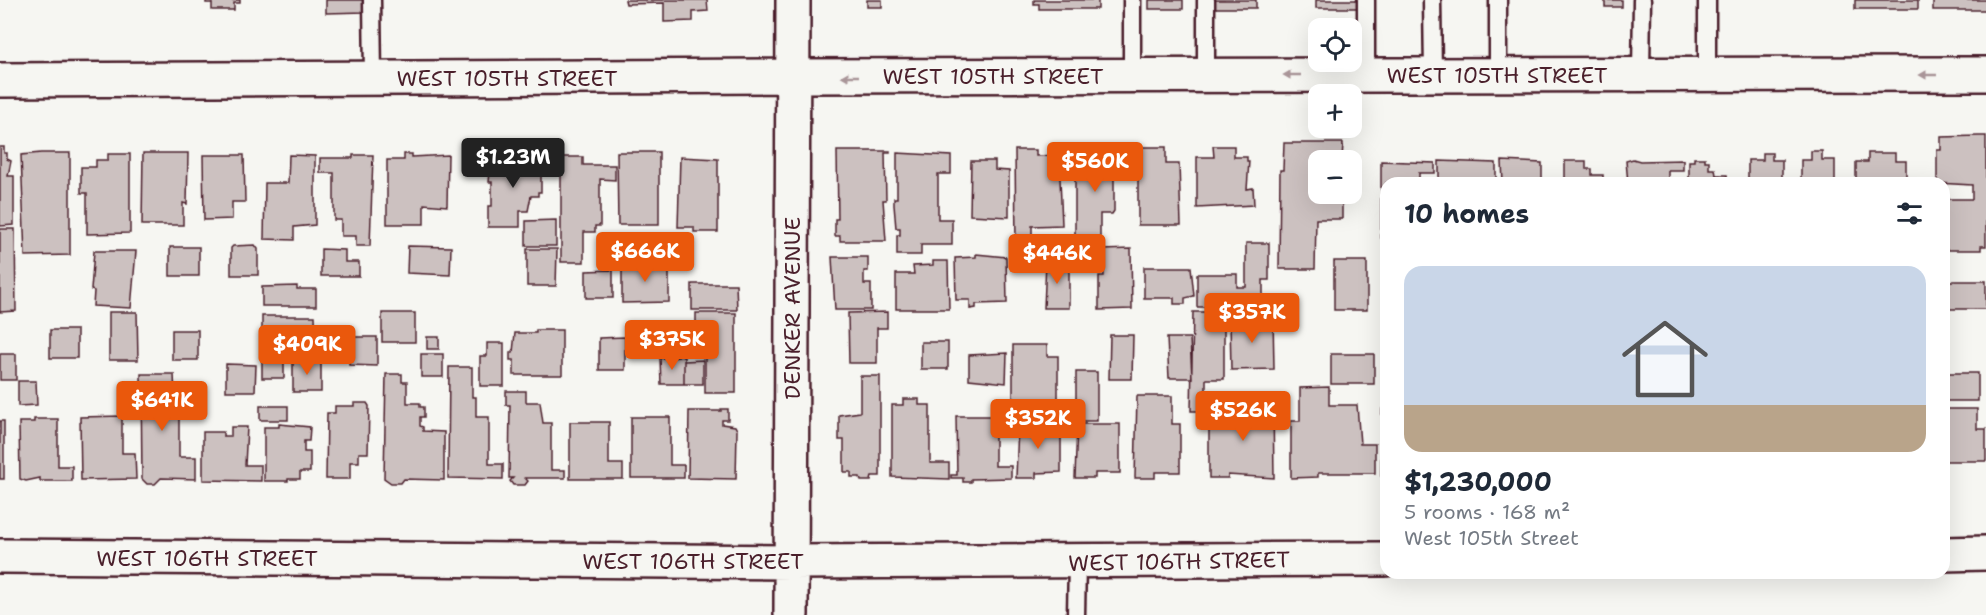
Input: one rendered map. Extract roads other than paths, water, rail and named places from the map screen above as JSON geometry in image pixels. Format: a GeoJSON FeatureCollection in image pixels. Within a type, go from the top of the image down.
{"type":"FeatureCollection","features":[{"type":"Feature","properties":{"kind":"street","name":"DENKER AVENUE"},"geometry":{"type":"LineString","coordinates":[[791,615],[793,0]]}},
{"type":"Feature","properties":{"kind":"street","name":"WEST 105TH STREET"},"geometry":{"type":"LineString","coordinates":[[0,80],[793,76],[1986,75]]}},
{"type":"Feature","properties":{"kind":"street"},"geometry":{"type":"LineString","coordinates":[[1950,554],[1986,553]]}},
{"type":"Feature","properties":{"kind":"street","name":"WEST 106TH STREET"},"geometry":{"type":"LineString","coordinates":[[0,556],[791,562],[1380,559]]}},
{"type":"Feature","properties":{"kind":"lane"},"geometry":{"type":"LineString","coordinates":[[372,0],[373,78]]}},
{"type":"Feature","properties":{"kind":"lane"},"geometry":{"type":"LineString","coordinates":[[1131,76],[1132,0]]}},
{"type":"Feature","properties":{"kind":"lane"},"geometry":{"type":"LineString","coordinates":[[1206,0],[1206,75]]}},
{"type":"Feature","properties":{"kind":"lane"},"geometry":{"type":"LineString","coordinates":[[1366,0],[1366,75]]}},
{"type":"Feature","properties":{"kind":"lane"},"geometry":{"type":"LineString","coordinates":[[1432,0],[1433,75]]}},
{"type":"Feature","properties":{"kind":"lane"},"geometry":{"type":"LineString","coordinates":[[1498,0],[1498,75]]}},
{"type":"Feature","properties":{"kind":"lane"},"geometry":{"type":"LineString","coordinates":[[1641,75],[1642,0]]}},
{"type":"Feature","properties":{"kind":"lane"},"geometry":{"type":"LineString","coordinates":[[1707,0],[1707,75]]}},
{"type":"Feature","properties":{"kind":"lane"},"geometry":{"type":"LineString","coordinates":[[1076,615],[1077,562]]}}]}
